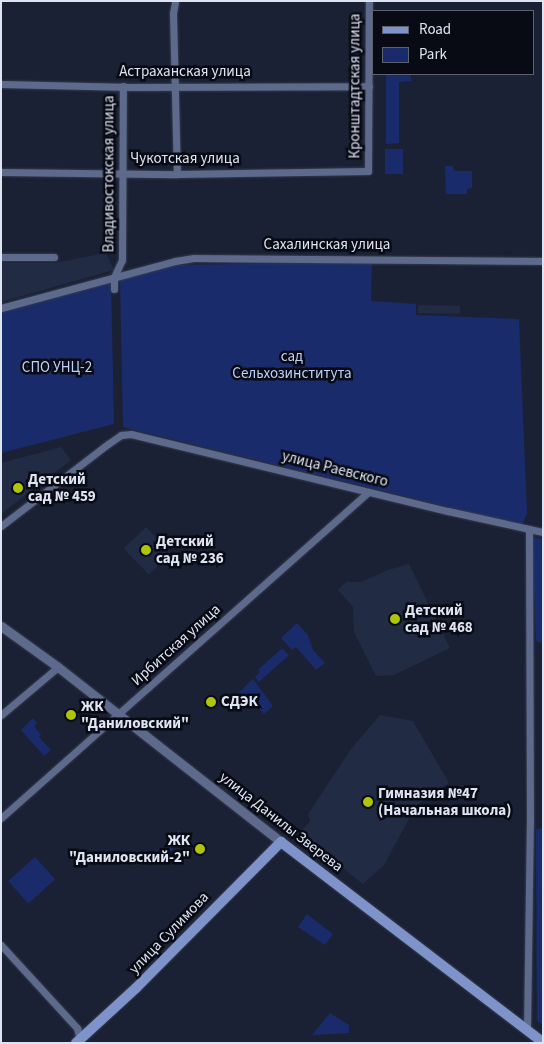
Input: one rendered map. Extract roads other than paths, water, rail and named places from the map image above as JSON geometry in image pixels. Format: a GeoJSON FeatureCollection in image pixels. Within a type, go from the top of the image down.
{"type":"FeatureCollection","features":[{"type":"Feature","properties":{"kind":"main road","name":"улица Данилы Зверева"},"geometry":{"type":"LineString","coordinates":[[281,842],[543,1042]]}},
{"type":"Feature","properties":{"kind":"main road","name":"улица Сулимова"},"geometry":{"type":"LineString","coordinates":[[79,1042],[136,988],[281,842]]}},
{"type":"Feature","properties":{"kind":"street","name":"Кронштадтская улица"},"geometry":{"type":"LineString","coordinates":[[368,171],[370,1]]}},
{"type":"Feature","properties":{"kind":"street"},"geometry":{"type":"LineString","coordinates":[[175,2],[173,13],[177,174]]}},
{"type":"Feature","properties":{"kind":"street","name":"Астраханская улица"},"geometry":{"type":"LineString","coordinates":[[1,84],[369,86]]}},
{"type":"Feature","properties":{"kind":"street","name":"Владивостокская улица"},"geometry":{"type":"LineString","coordinates":[[114,289],[114,277],[122,260],[123,86]]}},
{"type":"Feature","properties":{"kind":"street","name":"Чукотская улица"},"geometry":{"type":"LineString","coordinates":[[1,172],[177,174],[368,171]]}},
{"type":"Feature","properties":{"kind":"street"},"geometry":{"type":"LineString","coordinates":[[1,258],[54,257]]}},
{"type":"Feature","properties":{"kind":"street","name":"Сахалинская улица"},"geometry":{"type":"LineString","coordinates":[[1,308],[175,260],[194,258],[543,261]]}},
{"type":"Feature","properties":{"kind":"street","name":"улица Раевского"},"geometry":{"type":"LineString","coordinates":[[1,526],[121,435],[131,434],[150,437],[368,492],[543,532]]}},
{"type":"Feature","properties":{"kind":"street","name":"Ирбитская улица"},"geometry":{"type":"LineString","coordinates":[[1,818],[368,492]]}},
{"type":"Feature","properties":{"kind":"street"},"geometry":{"type":"LineString","coordinates":[[527,1030],[530,822],[528,529]]}},
{"type":"Feature","properties":{"kind":"street","name":"улица Данилы Зверева"},"geometry":{"type":"LineString","coordinates":[[1,626],[58,667],[281,842]]}},
{"type":"Feature","properties":{"kind":"street"},"geometry":{"type":"LineString","coordinates":[[1,715],[58,667]]}},
{"type":"Feature","properties":{"kind":"street"},"geometry":{"type":"LineString","coordinates":[[1,946],[77,1028],[79,1042]]}},
{"type":"Feature","properties":{"kind":"place","name":"Детский сад № 459"},"geometry":{"type":"Point","coordinates":[18,488]}},
{"type":"Feature","properties":{"kind":"place","name":"Детский сад № 236"},"geometry":{"type":"Point","coordinates":[146,550]}},
{"type":"Feature","properties":{"kind":"place","name":"Детский сад № 468"},"geometry":{"type":"Point","coordinates":[395,619]}},
{"type":"Feature","properties":{"kind":"place","name":"СДЭК"},"geometry":{"type":"Point","coordinates":[211,702]}},
{"type":"Feature","properties":{"kind":"place","name":"ЖК \"Даниловский\""},"geometry":{"type":"Point","coordinates":[71,715]}},
{"type":"Feature","properties":{"kind":"place","name":"Гимназия №47 (Начальная школа)"},"geometry":{"type":"Point","coordinates":[368,802]}},
{"type":"Feature","properties":{"kind":"place","name":"ЖК \"Даниловский-2\""},"geometry":{"type":"Point","coordinates":[200,849]}},
{"type":"Feature","properties":{"kind":"park label","name":"сад Сельхозинститута"},"geometry":{"type":"Point","coordinates":[292,364]}},
{"type":"Feature","properties":{"kind":"park label","name":"СПО УНЦ-2"},"geometry":{"type":"Point","coordinates":[57,368]}}]}
